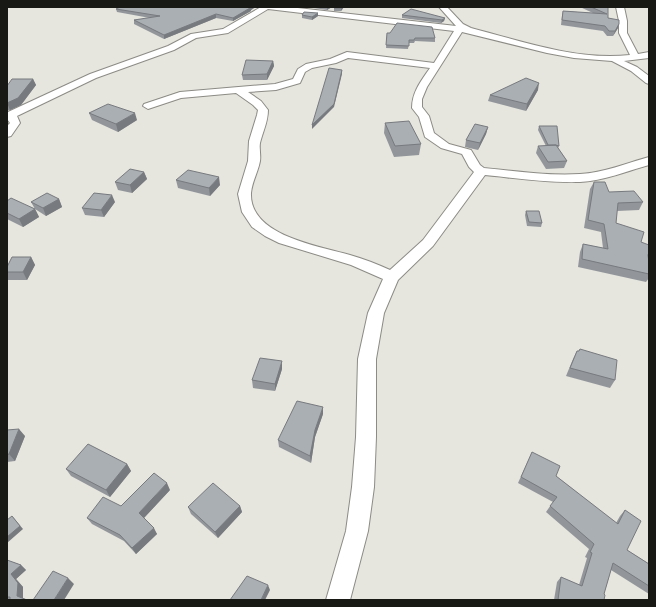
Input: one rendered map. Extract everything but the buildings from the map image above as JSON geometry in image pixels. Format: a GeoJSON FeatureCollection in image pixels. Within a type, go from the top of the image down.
{"type":"FeatureCollection","features":[{"type":"Feature","properties":{"kind":"street"},"geometry":{"type":"LineString","coordinates":[[7,134],[15,123],[11,117],[12,114],[93,76],[171,48],[194,36],[225,31],[268,7],[468,30],[548,50],[614,59],[649,55]]}},
{"type":"Feature","properties":{"kind":"street"},"geometry":{"type":"LineString","coordinates":[[443,7],[460,26],[468,30]]}},
{"type":"Feature","properties":{"kind":"street"},"geometry":{"type":"LineString","coordinates":[[620,7],[623,21],[623,33],[635,56]]}},
{"type":"Feature","properties":{"kind":"street"},"geometry":{"type":"LineString","coordinates":[[458,29],[458,33],[416,99],[417,108],[424,116],[430,135],[445,146],[467,152],[475,167],[481,170],[545,177],[581,178],[649,162]]}},
{"type":"Feature","properties":{"kind":"street"},"geometry":{"type":"LineString","coordinates":[[148,106],[180,95],[276,87],[288,84],[296,81],[301,71],[309,66],[333,62],[347,55],[436,66]]}},
{"type":"Feature","properties":{"kind":"street"},"geometry":{"type":"LineString","coordinates":[[614,59],[634,69],[649,81]]}},
{"type":"Feature","properties":{"kind":"street"},"geometry":{"type":"LineString","coordinates":[[239,90],[257,103],[263,110],[263,119],[253,151],[254,161],[245,198],[246,208],[256,222],[275,236],[292,244],[374,268],[392,277]]}},
{"type":"Feature","properties":{"kind":"street"},"geometry":{"type":"LineString","coordinates":[[338,600],[357,531],[363,487],[366,437],[367,359],[376,313],[392,277],[428,243],[449,213],[470,188],[481,170]]}}]}
